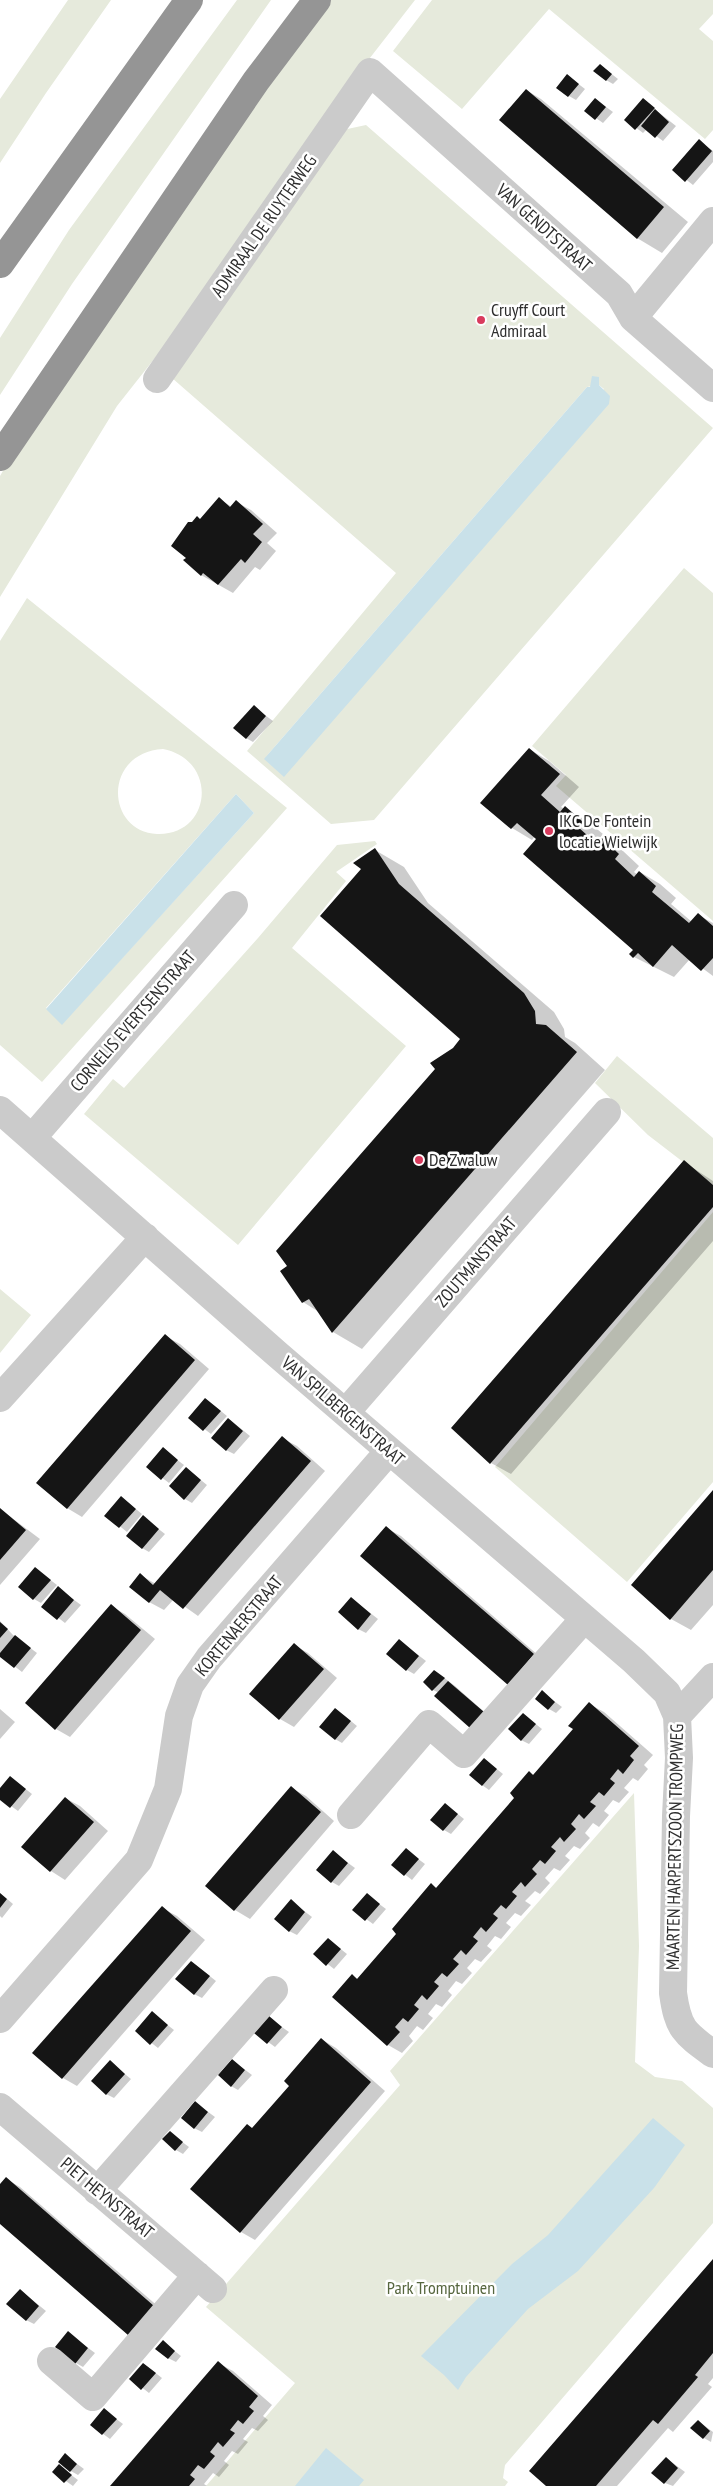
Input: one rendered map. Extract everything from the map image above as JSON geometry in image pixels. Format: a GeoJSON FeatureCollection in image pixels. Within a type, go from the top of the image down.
{"type":"FeatureCollection","features":[{"type":"Feature","properties":{"kind":"highway"},"geometry":{"type":"LineString","coordinates":[[0,264],[189,0]]}},
{"type":"Feature","properties":{"kind":"highway"},"geometry":{"type":"LineString","coordinates":[[0,457],[256,81],[317,0]]}},
{"type":"Feature","properties":{"kind":"street","name":"VAN GENDTSTRAAT"},"geometry":{"type":"LineString","coordinates":[[370,72],[619,294],[633,318],[713,388]]}},
{"type":"Feature","properties":{"kind":"street","name":"ADMIRAAL DE RUYTERWEG"},"geometry":{"type":"LineString","coordinates":[[157,379],[370,72]]}},
{"type":"Feature","properties":{"kind":"street"},"geometry":{"type":"LineString","coordinates":[[633,318],[713,221]]}},
{"type":"Feature","properties":{"kind":"street","name":"CORNELIS EVERTSENSTRAAT"},"geometry":{"type":"LineString","coordinates":[[32,1138],[234,905]]}},
{"type":"Feature","properties":{"kind":"street","name":"VAN SPILBERGENSTRAAT"},"geometry":{"type":"LineString","coordinates":[[0,1110],[667,1692],[677,1716]]}},
{"type":"Feature","properties":{"kind":"street","name":"ZOUTMANSTRAAT"},"geometry":{"type":"LineString","coordinates":[[346,1412],[607,1112]]}},
{"type":"Feature","properties":{"kind":"street"},"geometry":{"type":"LineString","coordinates":[[0,1398],[145,1237]]}},
{"type":"Feature","properties":{"kind":"street","name":"KORTENAERSTRAAT"},"geometry":{"type":"LineString","coordinates":[[0,2019],[139,1860],[168,1789],[179,1716],[190,1685],[209,1658],[389,1451]]}},
{"type":"Feature","properties":{"kind":"street"},"geometry":{"type":"LineString","coordinates":[[351,1815],[429,1724],[464,1754],[584,1619]]}},
{"type":"Feature","properties":{"kind":"street","name":"MAARTEN HARPERTSZOON TROMPWEG"},"geometry":{"type":"LineString","coordinates":[[713,1677],[677,1716],[679,1758],[672,1962],[676,2013],[682,2029],[713,2054]]}},
{"type":"Feature","properties":{"kind":"street"},"geometry":{"type":"LineString","coordinates":[[97,2190],[274,1990]]}},
{"type":"Feature","properties":{"kind":"street","name":"PIET HEYNSTRAAT"},"geometry":{"type":"LineString","coordinates":[[0,2107],[205,2282],[92,2397],[51,2362]]}},
{"type":"Feature","properties":{"kind":"green space"},"geometry":{"type":"Polygon","coordinates":[[[68,0],[111,0],[0,163],[0,99],[68,0]]]}},
{"type":"Feature","properties":{"kind":"green space"},"geometry":{"type":"Polygon","coordinates":[[[237,0],[271,0],[72,284],[0,395],[0,338],[69,230],[237,0]]]}},
{"type":"Feature","properties":{"kind":"green space"},"geometry":{"type":"Polygon","coordinates":[[[331,0],[415,0],[345,90],[192,311],[117,406],[0,597],[0,476],[47,395],[281,65],[331,0]]]}},
{"type":"Feature","properties":{"kind":"green space"},"geometry":{"type":"Polygon","coordinates":[[[432,0],[713,0],[713,14],[699,29],[713,41],[713,130],[705,139],[549,9],[462,109],[393,51],[432,0]]]}},
{"type":"Feature","properties":{"kind":"green space"},"geometry":{"type":"Polygon","coordinates":[[[366,125],[713,428],[374,820],[331,824],[247,751],[396,573],[172,378],[338,131],[366,125]],[[599,385],[587,387],[264,759],[604,389],[599,385]]]}},
{"type":"Feature","properties":{"kind":"green space"},"geometry":{"type":"Polygon","coordinates":[[[684,568],[713,593],[713,921],[556,786],[566,775],[532,746],[684,568]]]}},
{"type":"Feature","properties":{"kind":"green space"},"geometry":{"type":"Polygon","coordinates":[[[27,598],[287,808],[42,1082],[0,1045],[0,641],[27,598]],[[163,749],[143,754],[129,764],[121,777],[118,792],[120,807],[128,820],[140,830],[157,834],[175,831],[189,823],[198,811],[202,796],[200,781],[193,767],[181,756],[163,749]],[[236,794],[46,1008],[62,1024],[254,813],[236,794]]]}},
{"type":"Feature","properties":{"kind":"green space"},"geometry":{"type":"Polygon","coordinates":[[[375,841],[377,844],[336,872],[346,881],[292,948],[406,1046],[238,1245],[84,1114],[113,1079],[124,1088],[258,938],[337,845],[375,841]]]}},
{"type":"Feature","properties":{"kind":"green space"},"geometry":{"type":"Polygon","coordinates":[[[617,1056],[713,1138],[713,1185],[648,1135],[595,1083],[617,1056]]]}},
{"type":"Feature","properties":{"kind":"green space"},"geometry":{"type":"Polygon","coordinates":[[[713,1212],[713,1482],[627,1582],[495,1467],[713,1212]]]}},
{"type":"Feature","properties":{"kind":"green space"},"geometry":{"type":"Polygon","coordinates":[[[0,1289],[31,1315],[0,1353],[0,1289]]]}},
{"type":"Feature","properties":{"kind":"green space","name":"Park Tromptuinen"},"geometry":{"type":"Polygon","coordinates":[[[634,1793],[639,1946],[635,2062],[655,2077],[682,2081],[713,2108],[713,2223],[505,2465],[503,2478],[508,2482],[505,2486],[206,2486],[295,2383],[206,2307],[400,2085],[390,2071],[634,1793]]]}},
{"type":"Feature","properties":{"kind":"water"},"geometry":{"type":"Polygon","coordinates":[[[592,376],[599,377],[599,385],[610,396],[609,404],[284,777],[264,759],[587,387],[590,387],[592,376]]]}},
{"type":"Feature","properties":{"kind":"water"},"geometry":{"type":"Polygon","coordinates":[[[236,794],[254,813],[62,1025],[46,1009],[236,794]]]}},
{"type":"Feature","properties":{"kind":"water"},"geometry":{"type":"Polygon","coordinates":[[[653,2118],[685,2145],[654,2188],[578,2271],[528,2309],[466,2377],[458,2390],[444,2375],[421,2356],[512,2264],[548,2235],[653,2118]]]}},
{"type":"Feature","properties":{"kind":"water"},"geometry":{"type":"Polygon","coordinates":[[[326,2448],[364,2480],[359,2486],[295,2486],[326,2448]]]}},
{"type":"Feature","properties":{"kind":"building"},"geometry":{"type":"Polygon","coordinates":[[[600,64],[612,74],[606,81],[593,71],[600,64]]]}},
{"type":"Feature","properties":{"kind":"building"},"geometry":{"type":"Polygon","coordinates":[[[567,74],[579,84],[568,97],[556,88],[567,74]]]}},
{"type":"Feature","properties":{"kind":"building"},"geometry":{"type":"Polygon","coordinates":[[[526,89],[664,207],[637,239],[499,120],[526,89]]]}},
{"type":"Feature","properties":{"kind":"building"},"geometry":{"type":"Polygon","coordinates":[[[595,98],[606,107],[595,120],[584,111],[595,98]]]}},
{"type":"Feature","properties":{"kind":"building"},"geometry":{"type":"Polygon","coordinates":[[[643,98],[655,108],[635,130],[624,120],[643,98]]]}},
{"type":"Feature","properties":{"kind":"building"},"geometry":{"type":"Polygon","coordinates":[[[655,109],[669,122],[655,138],[641,126],[655,109]]]}},
{"type":"Feature","properties":{"kind":"building"},"geometry":{"type":"Polygon","coordinates":[[[699,139],[712,151],[685,182],[672,170],[699,139]]]}},
{"type":"Feature","properties":{"kind":"building"},"geometry":{"type":"Polygon","coordinates":[[[219,497],[230,507],[236,500],[263,524],[253,534],[262,542],[245,563],[241,559],[218,585],[203,573],[201,576],[183,560],[186,558],[171,546],[188,522],[192,522],[197,516],[200,519],[219,497]]]}},
{"type":"Feature","properties":{"kind":"building"},"geometry":{"type":"Polygon","coordinates":[[[254,705],[266,716],[246,739],[233,728],[254,705]]]}},
{"type":"Feature","properties":{"kind":"building"},"geometry":{"type":"Polygon","coordinates":[[[529,748],[560,774],[541,795],[560,812],[565,806],[583,822],[578,827],[597,844],[602,838],[619,854],[615,859],[634,877],[639,871],[656,886],[652,892],[689,923],[698,913],[713,926],[713,958],[701,971],[672,945],[653,967],[638,953],[633,958],[629,954],[633,950],[523,854],[536,839],[517,823],[511,829],[480,803],[529,748]]]}},
{"type":"Feature","properties":{"kind":"building","name":"De Zwaluw"},"geometry":{"type":"Polygon","coordinates":[[[375,848],[399,884],[524,993],[535,1011],[536,1024],[546,1025],[577,1052],[332,1333],[309,1299],[302,1303],[280,1271],[287,1266],[276,1251],[435,1069],[430,1063],[453,1048],[460,1039],[320,916],[361,869],[353,863],[375,848]]]}},
{"type":"Feature","properties":{"kind":"building"},"geometry":{"type":"Polygon","coordinates":[[[684,1160],[713,1185],[713,1207],[490,1464],[451,1428],[684,1160]]]}},
{"type":"Feature","properties":{"kind":"building"},"geometry":{"type":"Polygon","coordinates":[[[165,1334],[195,1360],[67,1509],[36,1483],[165,1334]]]}},
{"type":"Feature","properties":{"kind":"building"},"geometry":{"type":"Polygon","coordinates":[[[205,1398],[221,1411],[203,1431],[188,1418],[205,1398]]]}},
{"type":"Feature","properties":{"kind":"building"},"geometry":{"type":"Polygon","coordinates":[[[228,1418],[243,1431],[226,1451],[211,1438],[228,1418]]]}},
{"type":"Feature","properties":{"kind":"building"},"geometry":{"type":"Polygon","coordinates":[[[282,1436],[311,1461],[183,1609],[160,1590],[149,1603],[129,1587],[140,1573],[153,1585],[282,1436]]]}},
{"type":"Feature","properties":{"kind":"building"},"geometry":{"type":"Polygon","coordinates":[[[163,1447],[178,1460],[161,1480],[146,1467],[163,1447]]]}},
{"type":"Feature","properties":{"kind":"building"},"geometry":{"type":"Polygon","coordinates":[[[186,1467],[201,1480],[184,1500],[169,1486],[186,1467]]]}},
{"type":"Feature","properties":{"kind":"building"},"geometry":{"type":"Polygon","coordinates":[[[713,1490],[713,1570],[670,1620],[631,1585],[713,1490]]]}},
{"type":"Feature","properties":{"kind":"building"},"geometry":{"type":"Polygon","coordinates":[[[121,1496],[136,1509],[119,1528],[104,1516],[121,1496]]]}},
{"type":"Feature","properties":{"kind":"building"},"geometry":{"type":"Polygon","coordinates":[[[0,1508],[26,1530],[0,1560],[0,1508]]]}},
{"type":"Feature","properties":{"kind":"building"},"geometry":{"type":"Polygon","coordinates":[[[143,1515],[159,1529],[142,1549],[126,1536],[143,1515]]]}},
{"type":"Feature","properties":{"kind":"building"},"geometry":{"type":"Polygon","coordinates":[[[386,1526],[534,1654],[508,1685],[360,1556],[386,1526]]]}},
{"type":"Feature","properties":{"kind":"building"},"geometry":{"type":"Polygon","coordinates":[[[35,1567],[51,1580],[33,1600],[18,1587],[35,1567]]]}},
{"type":"Feature","properties":{"kind":"building"},"geometry":{"type":"Polygon","coordinates":[[[58,1586],[74,1600],[57,1620],[41,1607],[58,1586]]]}},
{"type":"Feature","properties":{"kind":"building"},"geometry":{"type":"Polygon","coordinates":[[[351,1597],[371,1614],[358,1630],[338,1612],[351,1597]]]}},
{"type":"Feature","properties":{"kind":"building"},"geometry":{"type":"Polygon","coordinates":[[[111,1604],[141,1630],[55,1730],[25,1703],[111,1604]]]}},
{"type":"Feature","properties":{"kind":"building"},"geometry":{"type":"Polygon","coordinates":[[[0,1622],[8,1629],[0,1638],[0,1622]]]}},
{"type":"Feature","properties":{"kind":"building"},"geometry":{"type":"Polygon","coordinates":[[[15,1635],[31,1648],[14,1668],[0,1657],[0,1653],[15,1635]]]}},
{"type":"Feature","properties":{"kind":"building"},"geometry":{"type":"Polygon","coordinates":[[[399,1639],[419,1656],[406,1671],[386,1654],[399,1639]]]}},
{"type":"Feature","properties":{"kind":"building"},"geometry":{"type":"Polygon","coordinates":[[[294,1643],[324,1669],[279,1720],[249,1694],[294,1643]]]}},
{"type":"Feature","properties":{"kind":"building"},"geometry":{"type":"Polygon","coordinates":[[[434,1670],[445,1678],[432,1691],[423,1682],[434,1670]]]}},
{"type":"Feature","properties":{"kind":"building"},"geometry":{"type":"Polygon","coordinates":[[[448,1681],[484,1712],[470,1728],[434,1696],[448,1681]]]}},
{"type":"Feature","properties":{"kind":"building"},"geometry":{"type":"Polygon","coordinates":[[[542,1690],[555,1702],[548,1710],[535,1699],[542,1690]]]}},
{"type":"Feature","properties":{"kind":"building"},"geometry":{"type":"Polygon","coordinates":[[[589,1702],[639,1746],[630,1756],[634,1760],[623,1774],[618,1769],[610,1779],[615,1783],[604,1796],[599,1792],[590,1802],[596,1806],[584,1819],[579,1814],[571,1824],[576,1829],[564,1842],[560,1837],[551,1847],[556,1851],[545,1864],[540,1860],[532,1869],[537,1874],[525,1887],[521,1882],[512,1892],[517,1896],[506,1909],[501,1905],[493,1914],[498,1918],[486,1932],[481,1927],[473,1937],[478,1941],[466,1955],[461,1950],[453,1959],[459,1964],[447,1977],[442,1973],[434,1982],[439,1986],[427,2000],[422,1995],[414,2005],[419,2009],[408,2022],[403,2018],[395,2027],[400,2032],[387,2046],[332,1997],[352,1974],[357,1979],[396,1934],[392,1929],[431,1883],[436,1888],[514,1798],[510,1793],[529,1771],[533,1775],[573,1729],[568,1726],[589,1702]]]}},
{"type":"Feature","properties":{"kind":"building"},"geometry":{"type":"Polygon","coordinates":[[[335,1708],[351,1721],[335,1740],[319,1727],[335,1708]]]}},
{"type":"Feature","properties":{"kind":"building"},"geometry":{"type":"Polygon","coordinates":[[[523,1713],[536,1724],[521,1741],[508,1729],[523,1713]]]}},
{"type":"Feature","properties":{"kind":"building"},"geometry":{"type":"Polygon","coordinates":[[[484,1758],[497,1769],[482,1786],[469,1775],[484,1758]]]}},
{"type":"Feature","properties":{"kind":"building"},"geometry":{"type":"Polygon","coordinates":[[[10,1776],[26,1789],[10,1808],[0,1800],[0,1788],[10,1776]]]}},
{"type":"Feature","properties":{"kind":"building"},"geometry":{"type":"Polygon","coordinates":[[[291,1786],[321,1812],[234,1911],[205,1886],[291,1786]]]}},
{"type":"Feature","properties":{"kind":"building"},"geometry":{"type":"Polygon","coordinates":[[[65,1797],[94,1822],[50,1872],[21,1847],[65,1797]]]}},
{"type":"Feature","properties":{"kind":"building"},"geometry":{"type":"Polygon","coordinates":[[[445,1803],[458,1814],[443,1831],[430,1820],[445,1803]]]}},
{"type":"Feature","properties":{"kind":"building"},"geometry":{"type":"Polygon","coordinates":[[[406,1848],[419,1859],[404,1876],[391,1865],[406,1848]]]}},
{"type":"Feature","properties":{"kind":"building"},"geometry":{"type":"Polygon","coordinates":[[[333,1850],[348,1863],[331,1883],[316,1870],[333,1850]]]}},
{"type":"Feature","properties":{"kind":"building"},"geometry":{"type":"Polygon","coordinates":[[[0,1893],[7,1899],[0,1908],[0,1893]]]}},
{"type":"Feature","properties":{"kind":"building"},"geometry":{"type":"Polygon","coordinates":[[[367,1893],[380,1904],[365,1921],[352,1910],[367,1893]]]}},
{"type":"Feature","properties":{"kind":"building"},"geometry":{"type":"Polygon","coordinates":[[[291,1899],[305,1912],[289,1932],[274,1919],[291,1899]]]}},
{"type":"Feature","properties":{"kind":"building"},"geometry":{"type":"Polygon","coordinates":[[[162,1906],[191,1931],[62,2079],[32,2053],[162,1906]]]}},
{"type":"Feature","properties":{"kind":"building"},"geometry":{"type":"Polygon","coordinates":[[[328,1938],[341,1949],[326,1966],[313,1954],[328,1938]]]}},
{"type":"Feature","properties":{"kind":"building"},"geometry":{"type":"Polygon","coordinates":[[[191,1961],[210,1976],[194,1995],[175,1979],[191,1961]]]}},
{"type":"Feature","properties":{"kind":"building"},"geometry":{"type":"Polygon","coordinates":[[[152,2011],[168,2025],[150,2045],[135,2031],[152,2011]]]}},
{"type":"Feature","properties":{"kind":"building"},"geometry":{"type":"Polygon","coordinates":[[[269,2016],[282,2027],[267,2044],[254,2033],[269,2016]]]}},
{"type":"Feature","properties":{"kind":"building"},"geometry":{"type":"Polygon","coordinates":[[[321,2038],[371,2082],[240,2233],[190,2189],[247,2124],[252,2128],[289,2086],[284,2081],[321,2038]]]}},
{"type":"Feature","properties":{"kind":"building"},"geometry":{"type":"Polygon","coordinates":[[[232,2059],[245,2070],[231,2087],[218,2075],[232,2059]]]}},
{"type":"Feature","properties":{"kind":"building"},"geometry":{"type":"Polygon","coordinates":[[[110,2060],[125,2074],[106,2095],[91,2081],[110,2060]]]}},
{"type":"Feature","properties":{"kind":"building"},"geometry":{"type":"Polygon","coordinates":[[[195,2101],[208,2112],[194,2129],[181,2118],[195,2101]]]}},
{"type":"Feature","properties":{"kind":"building"},"geometry":{"type":"Polygon","coordinates":[[[170,2131],[183,2142],[175,2151],[162,2139],[170,2131]]]}},
{"type":"Feature","properties":{"kind":"building"},"geometry":{"type":"Polygon","coordinates":[[[6,2177],[154,2306],[128,2335],[0,2224],[0,2184],[6,2177]]]}},
{"type":"Feature","properties":{"kind":"building"},"geometry":{"type":"Polygon","coordinates":[[[713,2259],[713,2353],[695,2375],[698,2377],[658,2424],[653,2420],[596,2486],[546,2486],[529,2471],[713,2259]]]}},
{"type":"Feature","properties":{"kind":"building"},"geometry":{"type":"Polygon","coordinates":[[[20,2289],[39,2306],[26,2321],[6,2304],[20,2289]]]}},
{"type":"Feature","properties":{"kind":"building"},"geometry":{"type":"Polygon","coordinates":[[[68,2331],[88,2348],[75,2364],[55,2347],[68,2331]]]}},
{"type":"Feature","properties":{"kind":"building"},"geometry":{"type":"Polygon","coordinates":[[[163,2340],[175,2351],[168,2359],[155,2349],[163,2340]]]}},
{"type":"Feature","properties":{"kind":"building"},"geometry":{"type":"Polygon","coordinates":[[[218,2361],[258,2396],[249,2407],[254,2411],[243,2424],[238,2420],[230,2430],[235,2433],[223,2447],[218,2442],[210,2452],[215,2456],[204,2469],[198,2465],[190,2475],[195,2479],[189,2486],[110,2486],[218,2361]]]}},
{"type":"Feature","properties":{"kind":"building"},"geometry":{"type":"Polygon","coordinates":[[[143,2363],[156,2373],[141,2390],[129,2379],[143,2363]]]}},
{"type":"Feature","properties":{"kind":"building"},"geometry":{"type":"Polygon","coordinates":[[[104,2408],[117,2419],[102,2435],[90,2425],[104,2408]]]}},
{"type":"Feature","properties":{"kind":"building"},"geometry":{"type":"Polygon","coordinates":[[[698,2420],[710,2431],[703,2439],[690,2428],[698,2420]]]}},
{"type":"Feature","properties":{"kind":"building"},"geometry":{"type":"Polygon","coordinates":[[[65,2453],[77,2464],[70,2472],[58,2462],[65,2453]]]}},
{"type":"Feature","properties":{"kind":"building"},"geometry":{"type":"Polygon","coordinates":[[[666,2457],[678,2468],[664,2484],[651,2473],[666,2457]]]}},
{"type":"Feature","properties":{"kind":"building"},"geometry":{"type":"Polygon","coordinates":[[[59,2464],[72,2475],[64,2483],[52,2472],[59,2464]]]}},
{"type":"Feature","properties":{"kind":"place","name":"Cruyff Court Admiraal"},"geometry":{"type":"Point","coordinates":[481,320]}},
{"type":"Feature","properties":{"kind":"place","name":"IKC De Fontein locatie Wielwijk"},"geometry":{"type":"Point","coordinates":[549,831]}},
{"type":"Feature","properties":{"kind":"place","name":"De Zwaluw"},"geometry":{"type":"Point","coordinates":[419,1160]}}]}
